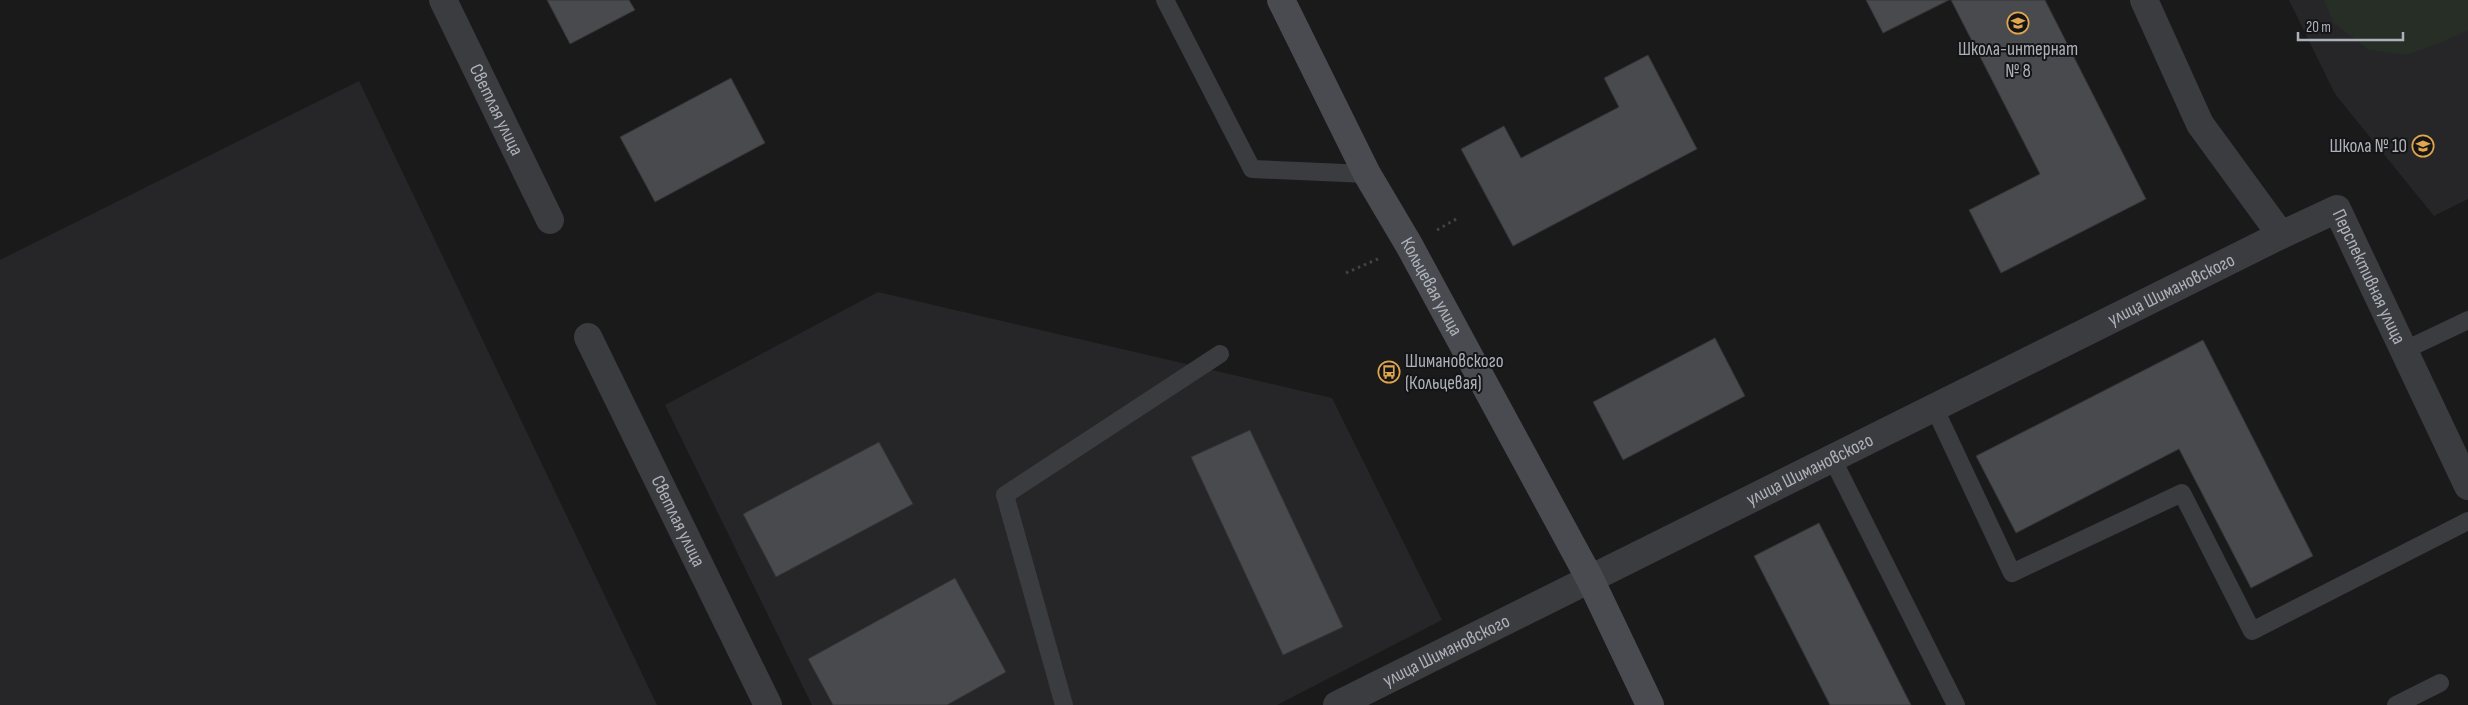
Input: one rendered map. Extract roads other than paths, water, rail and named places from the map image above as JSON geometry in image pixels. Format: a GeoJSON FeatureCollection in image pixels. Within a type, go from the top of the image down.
{"type":"FeatureCollection","features":[{"type":"Feature","properties":{"kind":"street","name":"Светлая улица"},"geometry":{"type":"LineString","coordinates":[[443,0],[550,220]]}},
{"type":"Feature","properties":{"kind":"street","name":"Кольцевая улица"},"geometry":{"type":"LineString","coordinates":[[1281,0],[1367,174],[1409,245],[1590,579],[1650,705]]}},
{"type":"Feature","properties":{"kind":"street"},"geometry":{"type":"LineString","coordinates":[[2144,0],[2200,124],[2281,235]]}},
{"type":"Feature","properties":{"kind":"street","name":"Перспективная улица"},"geometry":{"type":"LineString","coordinates":[[2281,235],[2337,208],[2468,486]]}},
{"type":"Feature","properties":{"kind":"street","name":"улица Шимановского"},"geometry":{"type":"LineString","coordinates":[[1337,705],[2281,235]]}},
{"type":"Feature","properties":{"kind":"street","name":"Светлая улица"},"geometry":{"type":"LineString","coordinates":[[588,336],[768,705]]}},
{"type":"Feature","properties":{"kind":"lane"},"geometry":{"type":"LineString","coordinates":[[1165,0],[1252,169],[1367,174]]}},
{"type":"Feature","properties":{"kind":"lane"},"geometry":{"type":"LineString","coordinates":[[2403,351],[2468,320]]}},
{"type":"Feature","properties":{"kind":"lane"},"geometry":{"type":"LineString","coordinates":[[1064,705],[1005,495],[1220,354]]}},
{"type":"Feature","properties":{"kind":"lane"},"geometry":{"type":"LineString","coordinates":[[1934,407],[2012,573],[2182,493],[2252,630],[2468,521]]}},
{"type":"Feature","properties":{"kind":"lane"},"geometry":{"type":"LineString","coordinates":[[1832,458],[1956,705]]}},
{"type":"Feature","properties":{"kind":"lane"},"geometry":{"type":"LineString","coordinates":[[2396,705],[2440,683]]}},
{"type":"Feature","properties":{"kind":"place","name":"Школа-интернат № 8"},"geometry":{"type":"Point","coordinates":[2018,23]}},
{"type":"Feature","properties":{"kind":"place","name":"Школа № 10"},"geometry":{"type":"Point","coordinates":[2423,146]}},
{"type":"Feature","properties":{"kind":"place","name":"Шимановского (Кольцевая)"},"geometry":{"type":"Point","coordinates":[1389,372]}}]}
